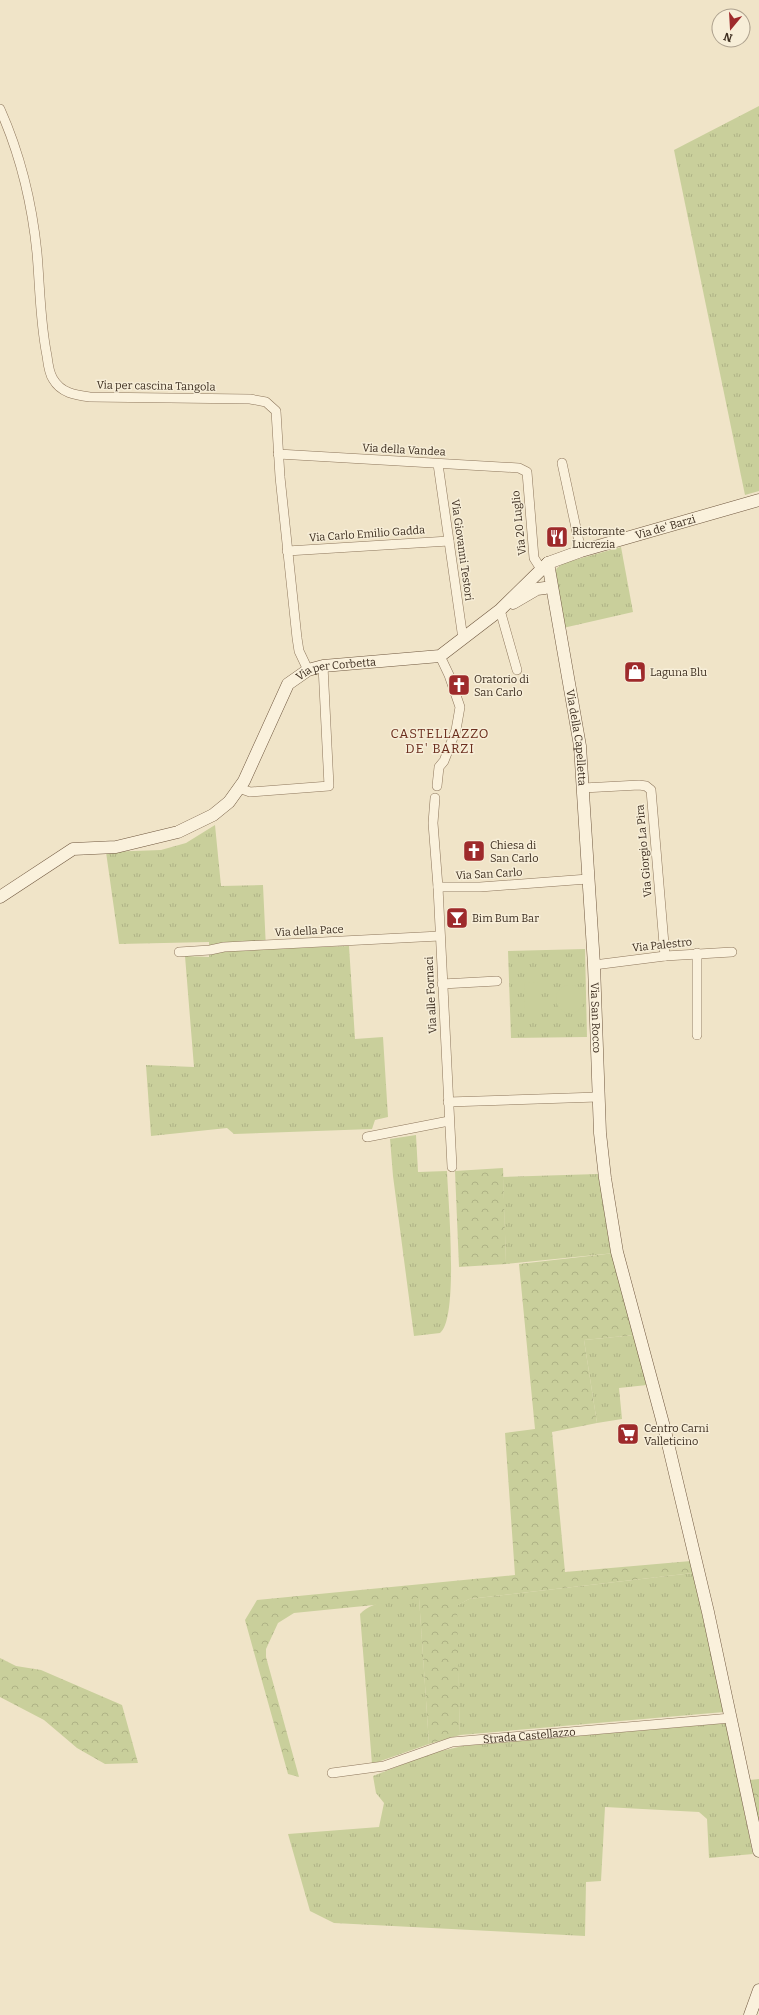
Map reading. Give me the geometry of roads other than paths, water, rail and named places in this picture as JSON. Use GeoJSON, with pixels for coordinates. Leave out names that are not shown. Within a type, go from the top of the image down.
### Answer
{"type":"FeatureCollection","features":[{"type":"Feature","properties":{"kind":"street","name":"Via per cascina Tangola"},"geometry":{"type":"LineString","coordinates":[[0,109],[18,153],[29,198],[37,254],[44,345],[52,378],[58,387],[76,395],[90,397],[250,399],[266,402],[276,411],[278,454],[287,551],[299,651],[308,670]]}},
{"type":"Feature","properties":{"kind":"street","name":"Via della Vandea"},"geometry":{"type":"LineString","coordinates":[[278,454],[519,468],[526,472]]}},
{"type":"Feature","properties":{"kind":"street"},"geometry":{"type":"LineString","coordinates":[[562,463],[581,551]]}},
{"type":"Feature","properties":{"kind":"street","name":"Via Giovanni Testori"},"geometry":{"type":"LineString","coordinates":[[438,464],[463,639]]}},
{"type":"Feature","properties":{"kind":"street","name":"Via 20 Luglio"},"geometry":{"type":"LineString","coordinates":[[526,472],[534,558],[545,566]]}},
{"type":"Feature","properties":{"kind":"street","name":"Via de' Barzi"},"geometry":{"type":"LineString","coordinates":[[500,610],[545,566],[581,551],[759,500]]}},
{"type":"Feature","properties":{"kind":"street","name":"Via Carlo Emilio Gadda"},"geometry":{"type":"LineString","coordinates":[[287,551],[448,541]]}},
{"type":"Feature","properties":{"kind":"street"},"geometry":{"type":"LineString","coordinates":[[545,566],[543,577],[545,588],[554,598]]}},
{"type":"Feature","properties":{"kind":"street","name":"Via della Capelletta"},"geometry":{"type":"LineString","coordinates":[[545,566],[554,598],[580,746],[588,879]]}},
{"type":"Feature","properties":{"kind":"street"},"geometry":{"type":"LineString","coordinates":[[437,786],[439,767],[444,761],[456,730],[460,707],[449,675],[440,656],[500,610],[537,589],[545,588]]}},
{"type":"Feature","properties":{"kind":"street"},"geometry":{"type":"LineString","coordinates":[[500,610],[517,670]]}},
{"type":"Feature","properties":{"kind":"street","name":"Via per Corbetta"},"geometry":{"type":"LineString","coordinates":[[0,897],[73,849],[116,847],[178,832],[212,815],[229,802],[239,788],[255,757],[288,684],[308,670],[323,666],[440,656]]}},
{"type":"Feature","properties":{"kind":"street"},"geometry":{"type":"LineString","coordinates":[[239,788],[250,792],[329,786],[323,666]]}},
{"type":"Feature","properties":{"kind":"street","name":"Via Giorgio La Pira"},"geometry":{"type":"LineString","coordinates":[[583,788],[639,784],[646,786],[651,790],[665,956]]}},
{"type":"Feature","properties":{"kind":"street","name":"Via alle Fornaci"},"geometry":{"type":"LineString","coordinates":[[435,798],[432,823],[438,887],[452,1167]]}},
{"type":"Feature","properties":{"kind":"street","name":"Via San Carlo"},"geometry":{"type":"LineString","coordinates":[[438,887],[480,888],[588,879]]}},
{"type":"Feature","properties":{"kind":"street","name":"Via San Rocco"},"geometry":{"type":"LineString","coordinates":[[588,879],[594,965],[598,1097],[602,1157],[617,1252],[664,1427],[708,1612],[731,1718]]}},
{"type":"Feature","properties":{"kind":"street","name":"Via della Pace"},"geometry":{"type":"LineString","coordinates":[[179,952],[210,950],[224,947],[440,936]]}},
{"type":"Feature","properties":{"kind":"street","name":"Via Palestro"},"geometry":{"type":"LineString","coordinates":[[594,965],[696,953],[732,952]]}},
{"type":"Feature","properties":{"kind":"street"},"geometry":{"type":"LineString","coordinates":[[696,953],[697,1035]]}},
{"type":"Feature","properties":{"kind":"street"},"geometry":{"type":"LineString","coordinates":[[442,984],[498,981]]}},
{"type":"Feature","properties":{"kind":"street"},"geometry":{"type":"LineString","coordinates":[[448,1102],[598,1097]]}},
{"type":"Feature","properties":{"kind":"street"},"geometry":{"type":"LineString","coordinates":[[367,1137],[449,1121]]}},
{"type":"Feature","properties":{"kind":"street"},"geometry":{"type":"LineString","coordinates":[[731,1718],[759,1851]]}},
{"type":"Feature","properties":{"kind":"street","name":"Strada Castellazzo"},"geometry":{"type":"LineString","coordinates":[[332,1773],[384,1766],[452,1742],[731,1718]]}},
{"type":"Feature","properties":{"kind":"street"},"geometry":{"type":"LineString","coordinates":[[750,2015],[759,1990]]}},
{"type":"Feature","properties":{"kind":"place","name":"Ristorante Lucrezia"},"geometry":{"type":"Point","coordinates":[557,537]}},
{"type":"Feature","properties":{"kind":"place","name":"Laguna Blu"},"geometry":{"type":"Point","coordinates":[635,672]}},
{"type":"Feature","properties":{"kind":"place","name":"Oratorio di San Carlo"},"geometry":{"type":"Point","coordinates":[459,685]}},
{"type":"Feature","properties":{"kind":"place","name":"Chiesa di San Carlo"},"geometry":{"type":"Point","coordinates":[474,851]}},
{"type":"Feature","properties":{"kind":"place","name":"Bim Bum Bar"},"geometry":{"type":"Point","coordinates":[457,918]}},
{"type":"Feature","properties":{"kind":"place","name":"Centro Carni Valleticino"},"geometry":{"type":"Point","coordinates":[628,1434]}},
{"type":"Feature","properties":{"kind":"district","name":"CASTELLAZZO DE' BARZI"},"geometry":{"type":"Point","coordinates":[440,740]}}]}
